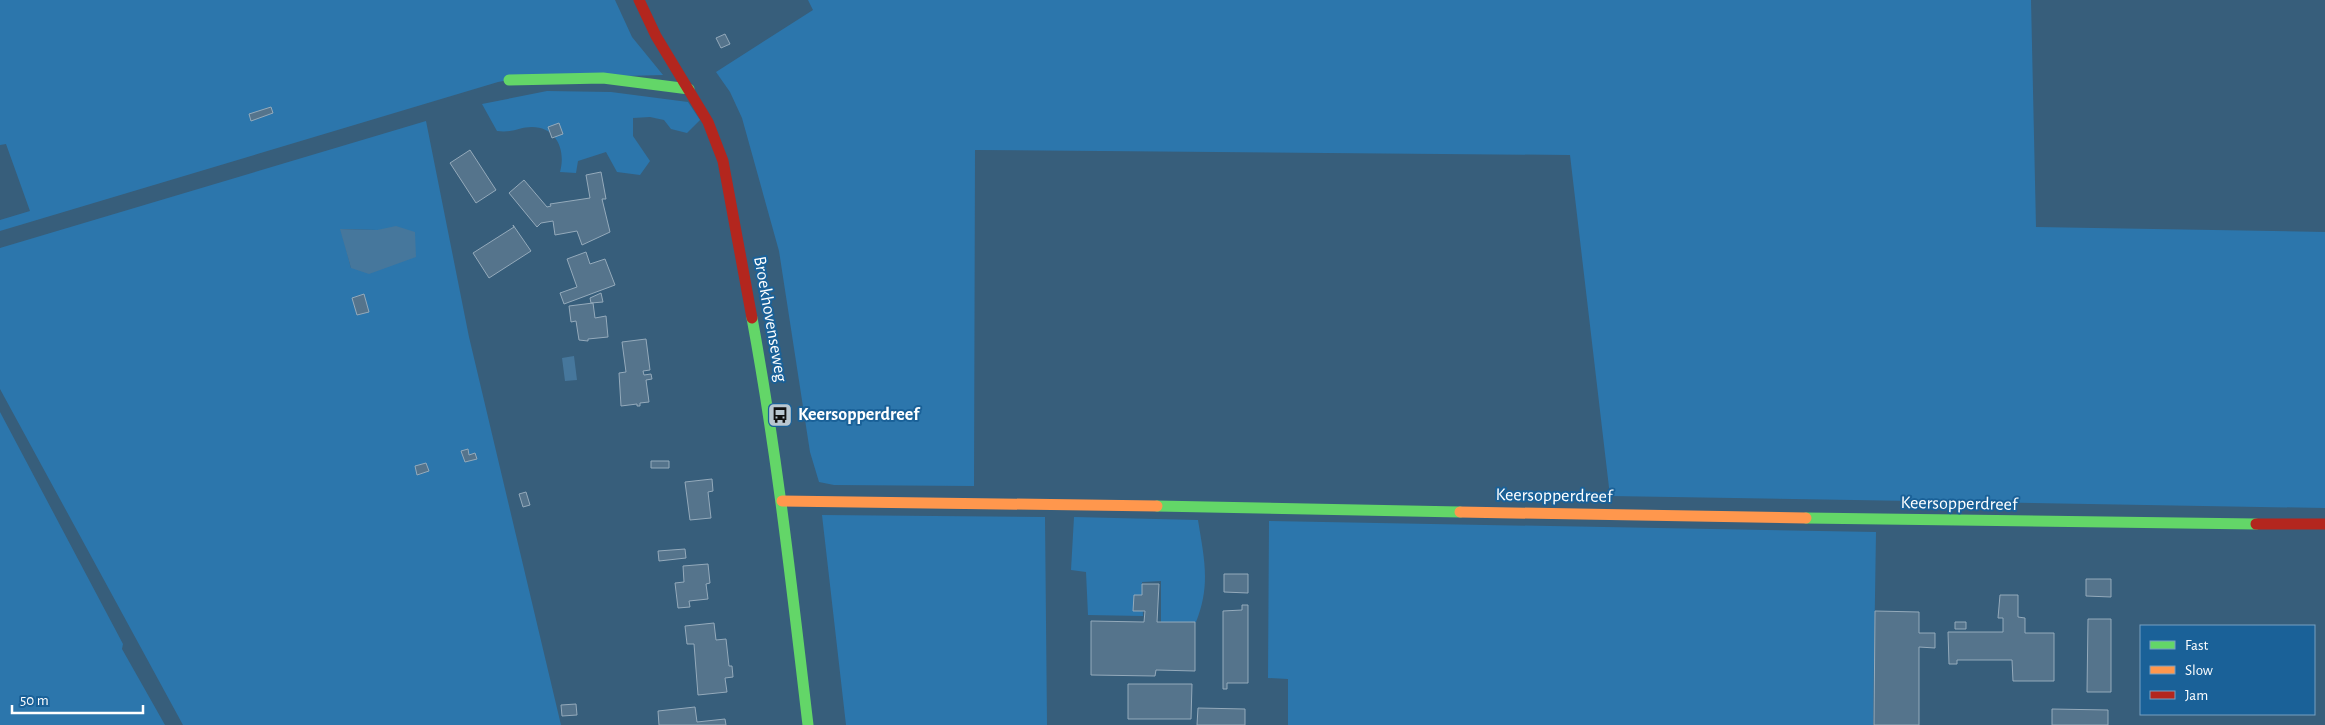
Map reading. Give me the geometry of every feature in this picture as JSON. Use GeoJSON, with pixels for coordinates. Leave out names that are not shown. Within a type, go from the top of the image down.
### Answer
{"type":"FeatureCollection","features":[{"type":"Feature","properties":{"kind":"street","name":"Broekhovenseweg"},"geometry":{"type":"LineString","coordinates":[[639,0],[656,36],[708,122],[723,161],[770,417],[782,501],[808,725]]}},
{"type":"Feature","properties":{"kind":"street"},"geometry":{"type":"LineString","coordinates":[[509,80],[603,78],[689,89]]}},
{"type":"Feature","properties":{"kind":"street","name":"Keersopperdreef"},"geometry":{"type":"LineString","coordinates":[[782,501],[820,500],[1976,522],[2325,524]]}},
{"type":"Feature","properties":{"kind":"shaded area"},"geometry":{"type":"Polygon","coordinates":[[[0,0],[615,0],[632,37],[663,75],[514,79],[498,82],[0,231],[0,220],[30,211],[6,144],[0,145],[0,0]]]}},
{"type":"Feature","properties":{"kind":"shaded area"},"geometry":{"type":"Polygon","coordinates":[[[808,0],[2031,0],[2036,227],[2325,232],[2325,508],[1610,496],[1570,155],[975,150],[974,486],[834,485],[819,482],[810,452],[779,251],[742,118],[730,92],[716,72],[813,10],[808,0]]]}},
{"type":"Feature","properties":{"kind":"shaded area"},"geometry":{"type":"Polygon","coordinates":[[[547,91],[611,92],[688,102],[700,120],[687,133],[671,129],[664,120],[650,117],[633,118],[633,136],[650,161],[640,175],[617,172],[606,152],[578,161],[576,173],[560,172],[562,156],[558,142],[548,131],[532,127],[497,131],[482,104],[547,91]]]}},
{"type":"Feature","properties":{"kind":"shaded area"},"geometry":{"type":"Polygon","coordinates":[[[426,121],[469,337],[561,725],[183,725],[0,389],[0,248],[426,121]],[[341,229],[351,268],[377,230],[341,229]]]}},
{"type":"Feature","properties":{"kind":"shaded area"},"geometry":{"type":"Polygon","coordinates":[[[396,226],[415,232],[416,257],[369,274],[351,268],[340,229],[377,230],[396,226]]]}},
{"type":"Feature","properties":{"kind":"shaded area"},"geometry":{"type":"Polygon","coordinates":[[[574,356],[577,380],[565,381],[562,358],[574,356]]]}},
{"type":"Feature","properties":{"kind":"shaded area"},"geometry":{"type":"Polygon","coordinates":[[[0,412],[123,644],[122,649],[165,725],[0,725],[0,412]]]}},
{"type":"Feature","properties":{"kind":"shaded area"},"geometry":{"type":"Polygon","coordinates":[[[822,515],[1045,517],[1047,725],[846,725],[822,515]]]}},
{"type":"Feature","properties":{"kind":"shaded area"},"geometry":{"type":"Polygon","coordinates":[[[1074,517],[1198,520],[1204,559],[1205,583],[1201,609],[1196,622],[1161,622],[1161,581],[1142,582],[1143,616],[1088,615],[1086,572],[1071,570],[1074,517]]]}},
{"type":"Feature","properties":{"kind":"shaded area"},"geometry":{"type":"Polygon","coordinates":[[[1269,521],[1876,532],[1873,725],[1288,725],[1288,679],[1268,678],[1269,521]]]}},
{"type":"Feature","properties":{"kind":"building"},"geometry":{"type":"Polygon","coordinates":[[[725,34],[730,44],[721,48],[716,38],[725,34]]]}},
{"type":"Feature","properties":{"kind":"building"},"geometry":{"type":"Polygon","coordinates":[[[271,107],[273,113],[251,121],[249,114],[271,107]]]}},
{"type":"Feature","properties":{"kind":"building"},"geometry":{"type":"Polygon","coordinates":[[[559,123],[563,134],[552,138],[548,127],[559,123]]]}},
{"type":"Feature","properties":{"kind":"building"},"geometry":{"type":"Polygon","coordinates":[[[470,150],[496,190],[476,203],[450,163],[470,150]]]}},
{"type":"Feature","properties":{"kind":"building"},"geometry":{"type":"Polygon","coordinates":[[[601,172],[606,199],[602,199],[610,232],[582,245],[577,231],[555,235],[553,221],[541,223],[537,227],[509,193],[524,180],[547,207],[551,206],[550,204],[590,198],[586,175],[601,172]]]}},
{"type":"Feature","properties":{"kind":"building"},"geometry":{"type":"Polygon","coordinates":[[[513,225],[531,251],[489,278],[473,253],[514,227],[513,225]]]}},
{"type":"Feature","properties":{"kind":"building"},"geometry":{"type":"Polygon","coordinates":[[[586,252],[590,264],[605,259],[615,285],[564,304],[560,293],[577,287],[567,259],[586,252]]]}},
{"type":"Feature","properties":{"kind":"building"},"geometry":{"type":"Polygon","coordinates":[[[601,293],[603,302],[591,303],[590,298],[601,293]]]}},
{"type":"Feature","properties":{"kind":"building"},"geometry":{"type":"Polygon","coordinates":[[[364,294],[369,312],[357,315],[352,298],[364,294]]]}},
{"type":"Feature","properties":{"kind":"building"},"geometry":{"type":"Polygon","coordinates":[[[593,303],[595,318],[606,316],[608,337],[588,339],[588,341],[579,340],[576,321],[571,322],[569,306],[593,303]]]}},
{"type":"Feature","properties":{"kind":"building"},"geometry":{"type":"Polygon","coordinates":[[[646,339],[650,370],[643,371],[644,375],[651,374],[652,379],[646,380],[649,402],[640,403],[640,406],[637,406],[637,404],[621,406],[619,373],[626,372],[622,342],[646,339]]]}},
{"type":"Feature","properties":{"kind":"building"},"geometry":{"type":"Polygon","coordinates":[[[468,449],[469,455],[475,453],[477,459],[465,462],[461,451],[468,449]]]}},
{"type":"Feature","properties":{"kind":"building"},"geometry":{"type":"Polygon","coordinates":[[[651,461],[669,461],[669,468],[651,468],[651,461]]]}},
{"type":"Feature","properties":{"kind":"building"},"geometry":{"type":"Polygon","coordinates":[[[426,463],[429,471],[417,475],[415,466],[426,463]]]}},
{"type":"Feature","properties":{"kind":"building"},"geometry":{"type":"Polygon","coordinates":[[[712,479],[713,491],[708,492],[711,518],[690,520],[685,482],[712,479]]]}},
{"type":"Feature","properties":{"kind":"building"},"geometry":{"type":"Polygon","coordinates":[[[526,492],[530,505],[523,507],[519,494],[526,492]]]}},
{"type":"Feature","properties":{"kind":"building"},"geometry":{"type":"Polygon","coordinates":[[[685,549],[686,558],[659,561],[658,551],[685,549]]]}},
{"type":"Feature","properties":{"kind":"building"},"geometry":{"type":"Polygon","coordinates":[[[708,564],[710,583],[706,584],[708,599],[689,601],[690,607],[678,608],[675,583],[684,582],[683,566],[708,564]]]}},
{"type":"Feature","properties":{"kind":"building"},"geometry":{"type":"Polygon","coordinates":[[[1224,574],[1248,574],[1248,593],[1224,592],[1224,574]]]}},
{"type":"Feature","properties":{"kind":"building"},"geometry":{"type":"Polygon","coordinates":[[[2086,579],[2111,579],[2111,597],[2086,596],[2086,579]]]}},
{"type":"Feature","properties":{"kind":"building"},"geometry":{"type":"Polygon","coordinates":[[[1142,584],[1159,584],[1157,622],[1195,622],[1195,671],[1156,670],[1155,676],[1091,675],[1091,621],[1144,622],[1145,611],[1133,611],[1134,595],[1142,595],[1142,584]]]}},
{"type":"Feature","properties":{"kind":"building"},"geometry":{"type":"Polygon","coordinates":[[[2000,595],[2018,595],[2018,617],[2025,618],[2025,633],[2054,633],[2054,681],[2013,681],[2012,660],[1957,660],[1957,664],[1949,664],[1948,632],[2003,632],[2003,618],[1998,618],[2000,595]]]}},
{"type":"Feature","properties":{"kind":"building"},"geometry":{"type":"Polygon","coordinates":[[[1242,605],[1248,605],[1248,683],[1227,683],[1227,689],[1223,689],[1223,611],[1242,610],[1242,605]]]}},
{"type":"Feature","properties":{"kind":"building"},"geometry":{"type":"Polygon","coordinates":[[[1875,611],[1919,612],[1919,633],[1935,633],[1935,648],[1919,647],[1919,725],[1874,725],[1875,611]]]}},
{"type":"Feature","properties":{"kind":"building"},"geometry":{"type":"Polygon","coordinates":[[[2088,619],[2111,619],[2111,692],[2087,692],[2088,619]]]}},
{"type":"Feature","properties":{"kind":"building"},"geometry":{"type":"Polygon","coordinates":[[[1955,622],[1966,622],[1966,629],[1955,629],[1955,622]]]}},
{"type":"Feature","properties":{"kind":"building"},"geometry":{"type":"Polygon","coordinates":[[[714,623],[716,640],[726,639],[729,666],[732,666],[733,677],[725,678],[727,692],[698,695],[694,644],[687,644],[685,626],[714,623]]]}},
{"type":"Feature","properties":{"kind":"building"},"geometry":{"type":"Polygon","coordinates":[[[1128,684],[1192,684],[1191,719],[1128,719],[1128,684]]]}},
{"type":"Feature","properties":{"kind":"building"},"geometry":{"type":"Polygon","coordinates":[[[576,704],[577,715],[562,716],[561,705],[576,704]]]}},
{"type":"Feature","properties":{"kind":"building"},"geometry":{"type":"Polygon","coordinates":[[[695,707],[697,722],[725,719],[726,725],[659,725],[658,711],[695,707]]]}},
{"type":"Feature","properties":{"kind":"building"},"geometry":{"type":"Polygon","coordinates":[[[1198,708],[1245,709],[1245,725],[1197,725],[1198,708]]]}},
{"type":"Feature","properties":{"kind":"building"},"geometry":{"type":"Polygon","coordinates":[[[2052,709],[2108,710],[2108,725],[2052,725],[2052,709]]]}},
{"type":"Feature","properties":{"kind":"traffic: fast"},"geometry":{"type":"LineString","coordinates":[[509,80],[603,78],[689,89]]}},
{"type":"Feature","properties":{"kind":"traffic: fast"},"geometry":{"type":"LineString","coordinates":[[752,318],[776,470],[808,725]]}},
{"type":"Feature","properties":{"kind":"traffic: fast"},"geometry":{"type":"LineString","coordinates":[[1157,506],[1460,512]]}},
{"type":"Feature","properties":{"kind":"traffic: fast"},"geometry":{"type":"LineString","coordinates":[[1806,518],[2256,524]]}},
{"type":"Feature","properties":{"kind":"traffic: slow"},"geometry":{"type":"LineString","coordinates":[[782,501],[1157,506]]}},
{"type":"Feature","properties":{"kind":"traffic: slow"},"geometry":{"type":"LineString","coordinates":[[1460,512],[1806,518]]}},
{"type":"Feature","properties":{"kind":"traffic: jam"},"geometry":{"type":"LineString","coordinates":[[639,0],[656,36],[708,122],[723,161],[752,318]]}},
{"type":"Feature","properties":{"kind":"traffic: jam"},"geometry":{"type":"LineString","coordinates":[[2256,524],[2325,524]]}},
{"type":"Feature","properties":{"kind":"place","name":"Keersopperdreef"},"geometry":{"type":"Point","coordinates":[780,415]}}]}
